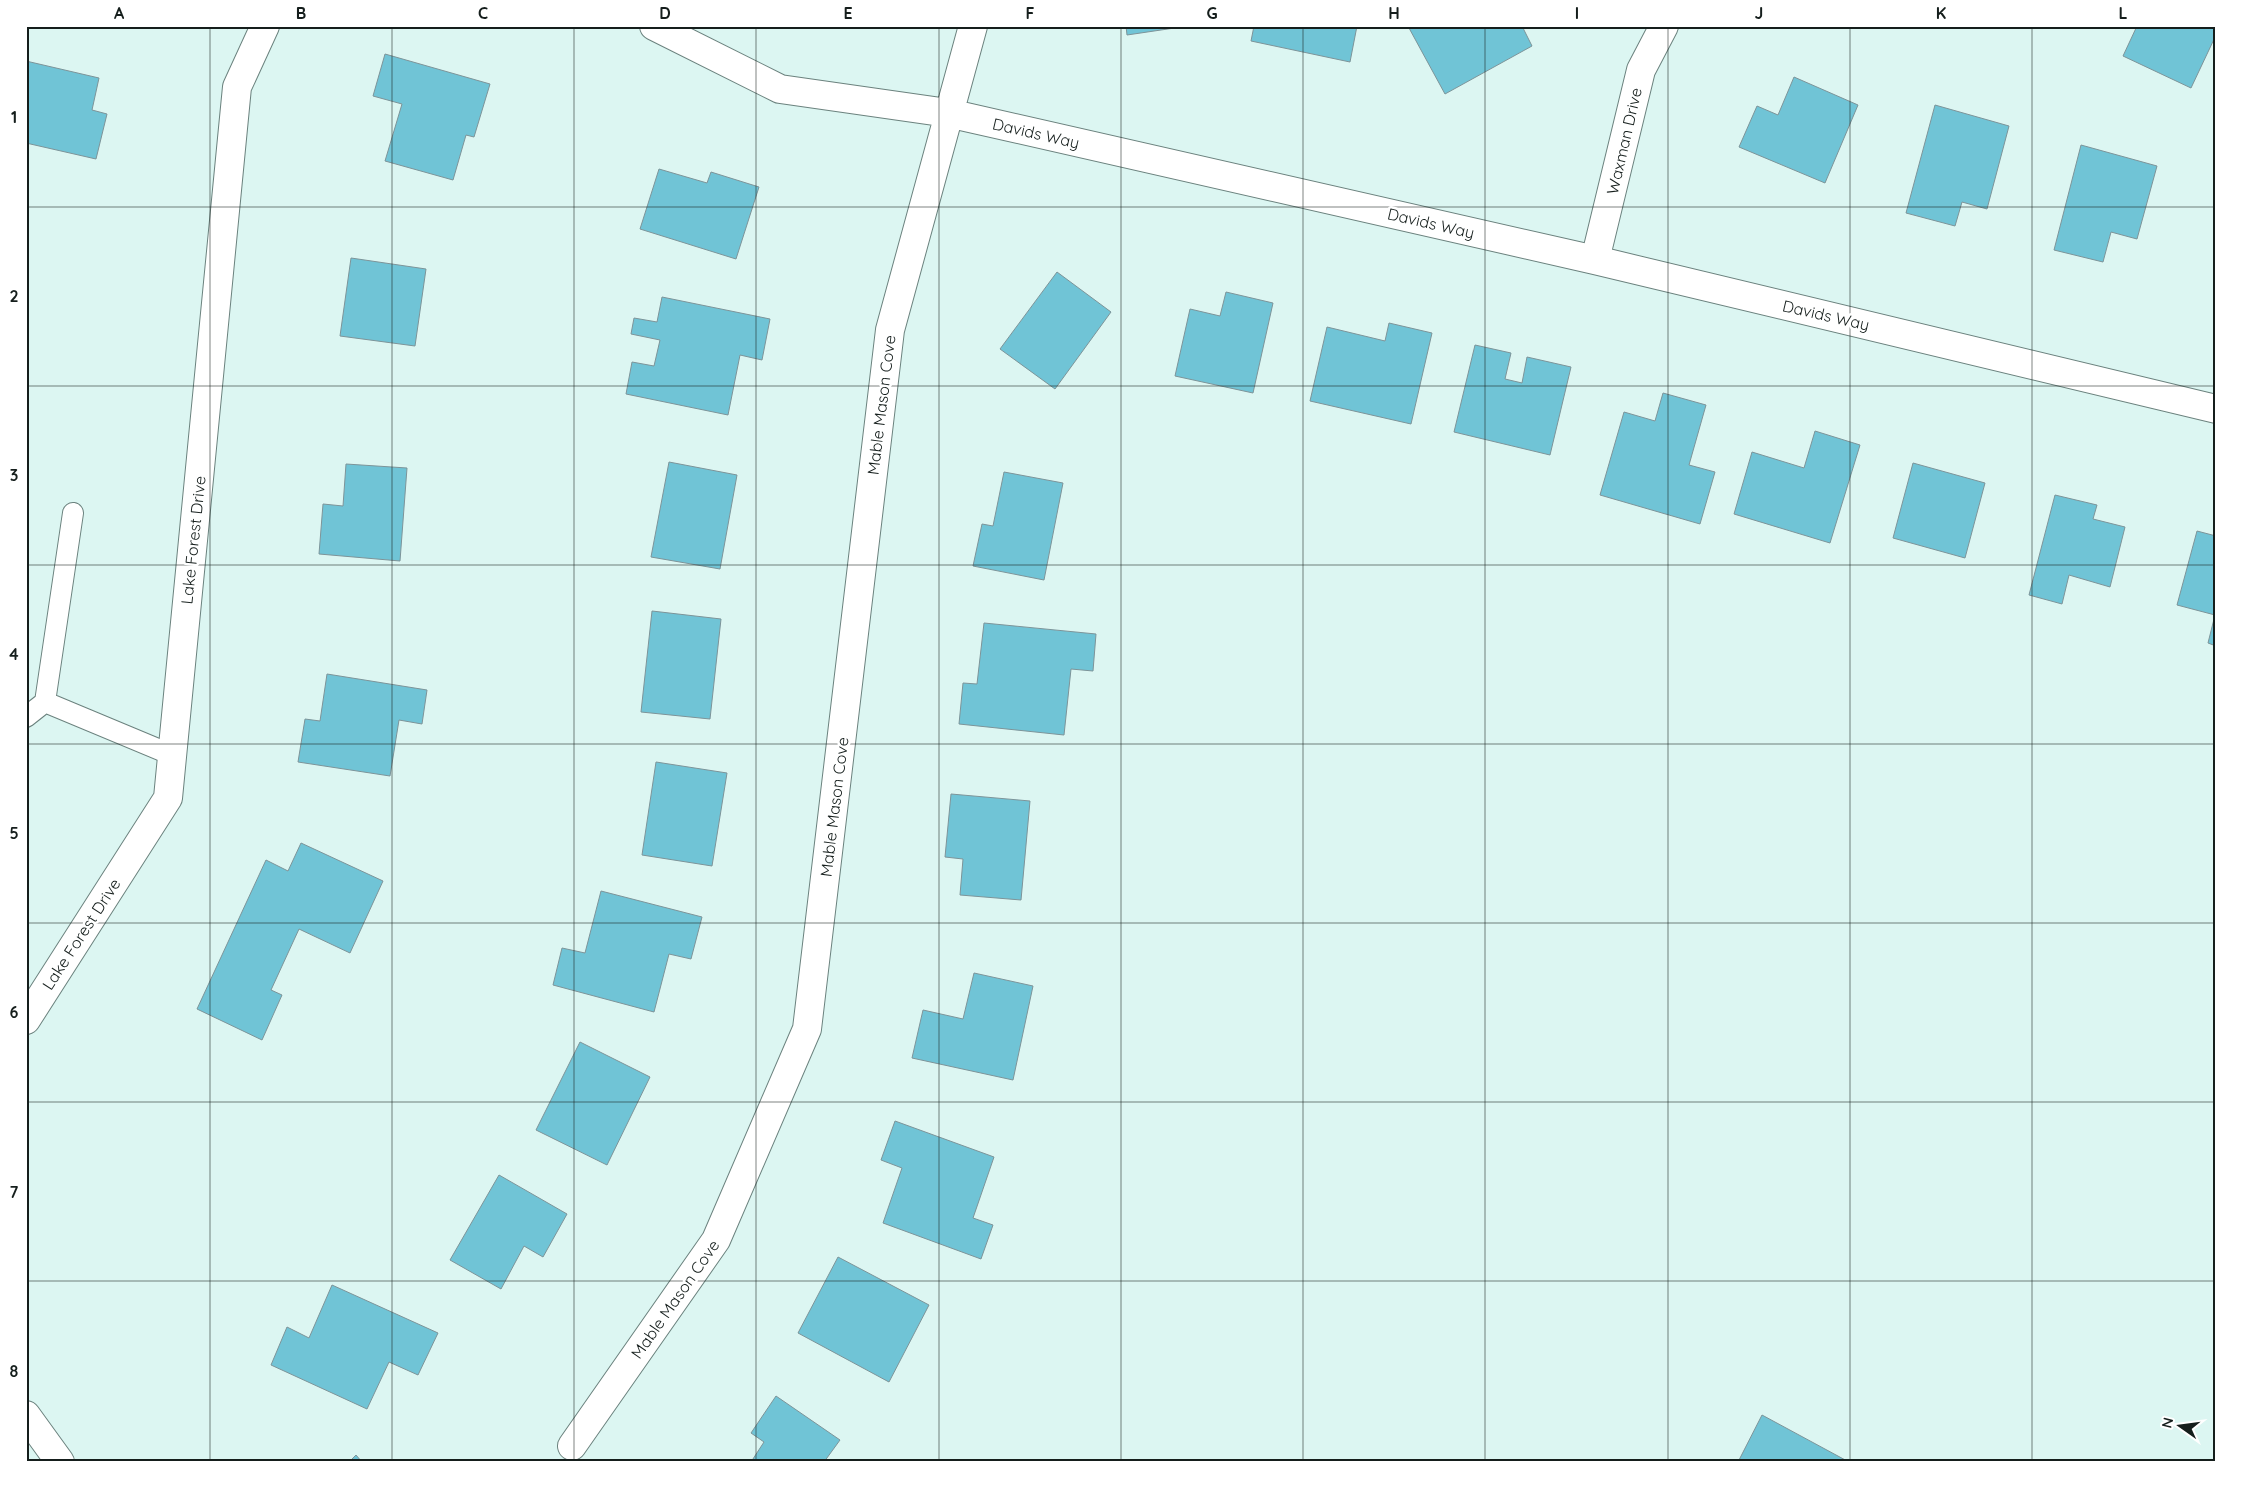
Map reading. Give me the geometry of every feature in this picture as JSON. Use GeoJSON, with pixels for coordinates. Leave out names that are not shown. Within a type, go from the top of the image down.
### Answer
{"type":"FeatureCollection","features":[{"type":"Feature","properties":{"kind":"street","name":"Lake Forest Drive"},"geometry":{"type":"LineString","coordinates":[[26,1020],[168,798],[237,87],[265,26]]}},
{"type":"Feature","properties":{"kind":"street","name":"Davids Way"},"geometry":{"type":"LineString","coordinates":[[654,26],[780,89],[948,113],[1595,260],[2216,409]]}},
{"type":"Feature","properties":{"kind":"street","name":"Mable Mason Cove"},"geometry":{"type":"LineString","coordinates":[[572,1446],[716,1240],[807,1029],[890,330],[973,26]]}},
{"type":"Feature","properties":{"kind":"street","name":"Waxman Drive"},"geometry":{"type":"LineString","coordinates":[[1595,260],[1641,70],[1664,26]]}},
{"type":"Feature","properties":{"kind":"street"},"geometry":{"type":"LineString","coordinates":[[26,1415],[60,1462]]}},
{"type":"Feature","properties":{"kind":"lane"},"geometry":{"type":"LineString","coordinates":[[26,717],[45,702],[73,514]]}},
{"type":"Feature","properties":{"kind":"lane"},"geometry":{"type":"LineString","coordinates":[[45,702],[172,755]]}},
{"type":"Feature","properties":{"kind":"building"},"geometry":{"type":"Polygon","coordinates":[[[1126,26],[1188,26],[1127,35],[1126,26]]]}},
{"type":"Feature","properties":{"kind":"building"},"geometry":{"type":"Polygon","coordinates":[[[1254,26],[1357,26],[1350,62],[1251,41],[1254,26]]]}},
{"type":"Feature","properties":{"kind":"building"},"geometry":{"type":"Polygon","coordinates":[[[1411,26],[1522,26],[1532,46],[1445,94],[1409,28],[1411,26]]]}},
{"type":"Feature","properties":{"kind":"building"},"geometry":{"type":"Polygon","coordinates":[[[2137,26],[2216,26],[2216,35],[2191,88],[2123,56],[2137,26]]]}},
{"type":"Feature","properties":{"kind":"building"},"geometry":{"type":"Polygon","coordinates":[[[385,54],[490,84],[474,137],[466,135],[453,180],[385,161],[402,104],[373,96],[385,54]]]}},
{"type":"Feature","properties":{"kind":"building"},"geometry":{"type":"Polygon","coordinates":[[[26,61],[99,78],[92,110],[107,114],[96,159],[26,143],[26,61]]]}},
{"type":"Feature","properties":{"kind":"building"},"geometry":{"type":"Polygon","coordinates":[[[1794,77],[1858,105],[1825,183],[1739,147],[1757,106],[1778,115],[1794,77]]]}},
{"type":"Feature","properties":{"kind":"building"},"geometry":{"type":"Polygon","coordinates":[[[1935,105],[2009,126],[1987,209],[1962,202],[1955,226],[1906,213],[1935,105]]]}},
{"type":"Feature","properties":{"kind":"building"},"geometry":{"type":"Polygon","coordinates":[[[2081,145],[2157,166],[2137,239],[2111,232],[2103,262],[2054,250],[2081,145]]]}},
{"type":"Feature","properties":{"kind":"building"},"geometry":{"type":"Polygon","coordinates":[[[659,169],[707,183],[711,172],[759,187],[736,259],[640,229],[659,169]]]}},
{"type":"Feature","properties":{"kind":"building"},"geometry":{"type":"Polygon","coordinates":[[[351,258],[426,269],[415,346],[340,336],[351,258]]]}},
{"type":"Feature","properties":{"kind":"building"},"geometry":{"type":"Polygon","coordinates":[[[1057,272],[1111,312],[1055,389],[1000,349],[1057,272]]]}},
{"type":"Feature","properties":{"kind":"building"},"geometry":{"type":"Polygon","coordinates":[[[1226,292],[1273,303],[1253,393],[1175,376],[1190,309],[1220,316],[1226,292]]]}},
{"type":"Feature","properties":{"kind":"building"},"geometry":{"type":"Polygon","coordinates":[[[662,297],[770,319],[762,360],[740,355],[728,415],[626,394],[632,362],[654,366],[660,340],[631,334],[634,318],[657,322],[662,297]]]}},
{"type":"Feature","properties":{"kind":"building"},"geometry":{"type":"Polygon","coordinates":[[[1389,323],[1432,333],[1411,424],[1310,401],[1327,327],[1385,341],[1389,323]]]}},
{"type":"Feature","properties":{"kind":"building"},"geometry":{"type":"Polygon","coordinates":[[[1475,345],[1511,353],[1505,379],[1522,383],[1527,357],[1571,367],[1550,455],[1454,432],[1475,345]]]}},
{"type":"Feature","properties":{"kind":"building"},"geometry":{"type":"Polygon","coordinates":[[[1663,393],[1706,405],[1689,465],[1715,472],[1700,524],[1600,495],[1624,412],[1655,421],[1663,393]]]}},
{"type":"Feature","properties":{"kind":"building"},"geometry":{"type":"Polygon","coordinates":[[[1815,431],[1860,445],[1830,543],[1734,514],[1752,452],[1804,468],[1815,431]]]}},
{"type":"Feature","properties":{"kind":"building"},"geometry":{"type":"Polygon","coordinates":[[[669,462],[737,475],[720,569],[651,557],[669,462]]]}},
{"type":"Feature","properties":{"kind":"building"},"geometry":{"type":"Polygon","coordinates":[[[1913,463],[1985,483],[1965,558],[1893,538],[1913,463]]]}},
{"type":"Feature","properties":{"kind":"building"},"geometry":{"type":"Polygon","coordinates":[[[346,464],[407,468],[400,561],[319,554],[323,504],[343,506],[346,464]]]}},
{"type":"Feature","properties":{"kind":"building"},"geometry":{"type":"Polygon","coordinates":[[[1004,472],[1063,483],[1044,580],[973,566],[982,524],[993,526],[1004,472]]]}},
{"type":"Feature","properties":{"kind":"building"},"geometry":{"type":"Polygon","coordinates":[[[2055,495],[2097,505],[2093,519],[2125,527],[2110,587],[2069,575],[2062,604],[2029,595],[2055,495]]]}},
{"type":"Feature","properties":{"kind":"building"},"geometry":{"type":"Polygon","coordinates":[[[2197,531],[2216,536],[2216,646],[2208,643],[2215,615],[2177,605],[2197,531]]]}},
{"type":"Feature","properties":{"kind":"building"},"geometry":{"type":"Polygon","coordinates":[[[652,611],[721,619],[710,719],[641,712],[652,611]]]}},
{"type":"Feature","properties":{"kind":"building"},"geometry":{"type":"Polygon","coordinates":[[[984,623],[1096,634],[1093,671],[1071,669],[1064,735],[959,724],[963,683],[977,684],[984,623]]]}},
{"type":"Feature","properties":{"kind":"building"},"geometry":{"type":"Polygon","coordinates":[[[327,674],[427,690],[422,724],[399,720],[390,776],[298,762],[305,719],[320,721],[327,674]]]}},
{"type":"Feature","properties":{"kind":"building"},"geometry":{"type":"Polygon","coordinates":[[[656,762],[727,773],[712,866],[642,855],[656,762]]]}},
{"type":"Feature","properties":{"kind":"building"},"geometry":{"type":"Polygon","coordinates":[[[951,794],[1030,801],[1021,900],[960,895],[963,859],[945,857],[951,794]]]}},
{"type":"Feature","properties":{"kind":"building"},"geometry":{"type":"Polygon","coordinates":[[[301,843],[383,881],[350,953],[299,929],[271,990],[282,995],[262,1040],[197,1009],[266,860],[288,871],[301,843]]]}},
{"type":"Feature","properties":{"kind":"building"},"geometry":{"type":"Polygon","coordinates":[[[601,891],[702,917],[691,959],[669,954],[654,1012],[553,985],[562,948],[585,953],[601,891]]]}},
{"type":"Feature","properties":{"kind":"building"},"geometry":{"type":"Polygon","coordinates":[[[974,973],[1033,986],[1013,1080],[912,1058],[923,1010],[963,1019],[974,973]]]}},
{"type":"Feature","properties":{"kind":"building"},"geometry":{"type":"Polygon","coordinates":[[[580,1042],[650,1077],[607,1165],[536,1130],[580,1042]]]}},
{"type":"Feature","properties":{"kind":"building"},"geometry":{"type":"Polygon","coordinates":[[[895,1121],[994,1157],[973,1218],[993,1225],[981,1259],[883,1223],[902,1168],[881,1160],[895,1121]]]}},
{"type":"Feature","properties":{"kind":"building"},"geometry":{"type":"Polygon","coordinates":[[[499,1175],[567,1214],[543,1257],[524,1246],[501,1289],[450,1260],[499,1175]]]}},
{"type":"Feature","properties":{"kind":"building"},"geometry":{"type":"Polygon","coordinates":[[[838,1257],[929,1305],[889,1382],[798,1333],[838,1257]]]}},
{"type":"Feature","properties":{"kind":"building"},"geometry":{"type":"Polygon","coordinates":[[[332,1285],[438,1333],[418,1375],[389,1362],[367,1409],[271,1365],[287,1327],[309,1338],[332,1285]]]}},
{"type":"Feature","properties":{"kind":"building"},"geometry":{"type":"Polygon","coordinates":[[[776,1396],[840,1440],[824,1462],[751,1462],[764,1442],[751,1433],[776,1396]]]}},
{"type":"Feature","properties":{"kind":"building"},"geometry":{"type":"Polygon","coordinates":[[[1762,1415],[1849,1462],[1738,1462],[1762,1415]]]}},
{"type":"Feature","properties":{"kind":"building"},"geometry":{"type":"Polygon","coordinates":[[[356,1455],[362,1462],[349,1462],[356,1455]]]}}]}
